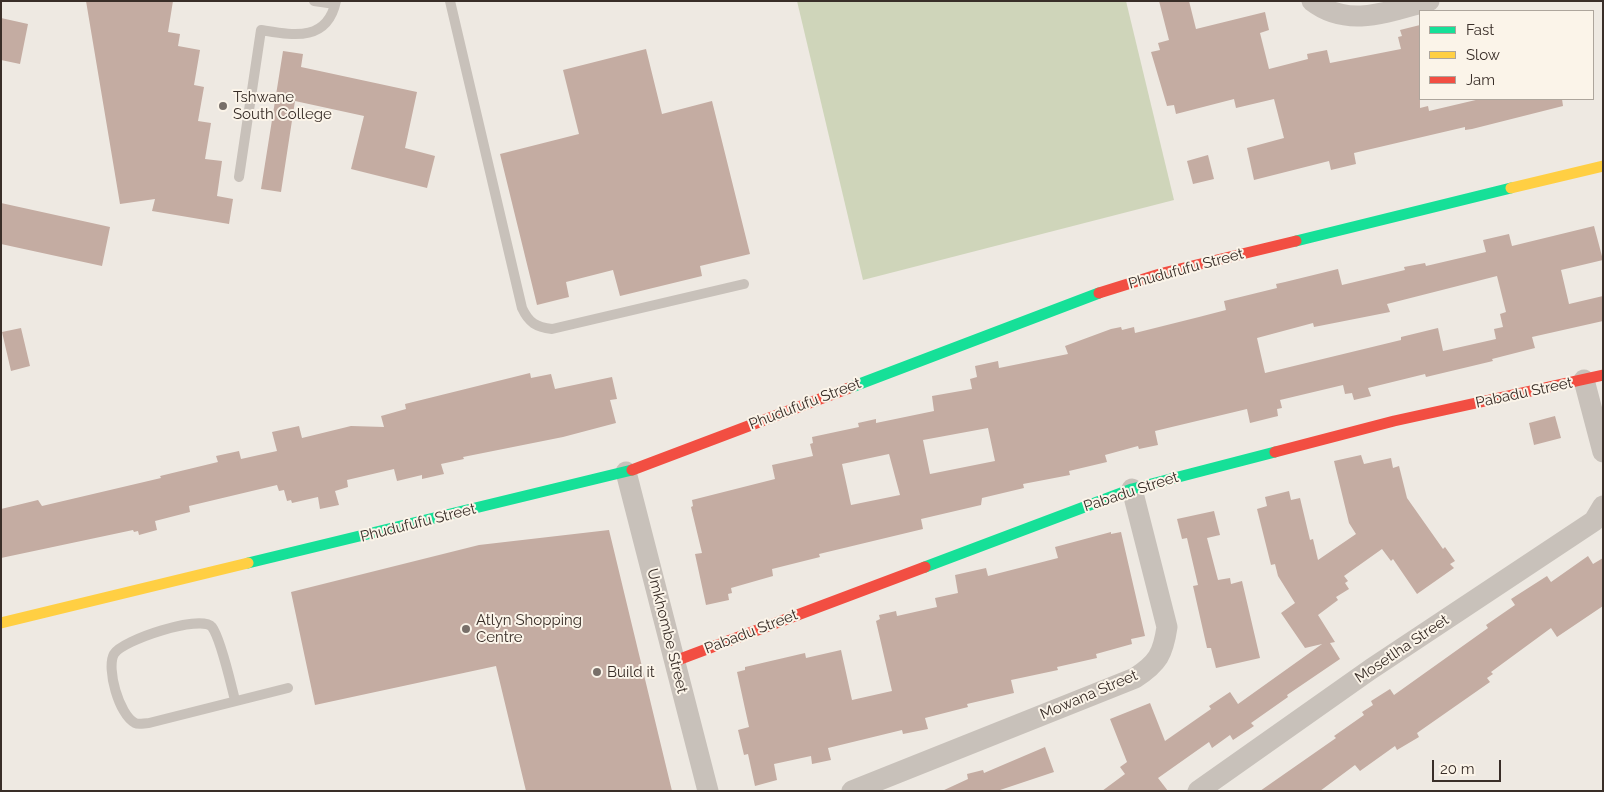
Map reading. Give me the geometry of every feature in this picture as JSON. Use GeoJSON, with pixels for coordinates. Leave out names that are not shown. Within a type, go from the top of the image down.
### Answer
{"type":"FeatureCollection","features":[{"type":"Feature","properties":{"kind":"street"},"geometry":{"type":"LineString","coordinates":[[1318,6],[1338,15],[1367,16],[1429,1]]}},
{"type":"Feature","properties":{"kind":"street","name":"Phudufufu Street"},"geometry":{"type":"LineString","coordinates":[[1,623],[626,472],[1110,289],[1163,273],[1603,166]]}},
{"type":"Feature","properties":{"kind":"street"},"geometry":{"type":"LineString","coordinates":[[1594,377],[1603,452]]}},
{"type":"Feature","properties":{"kind":"street","name":"Pabadu Street"},"geometry":{"type":"LineString","coordinates":[[675,661],[1132,489],[1394,421],[1594,377]]}},
{"type":"Feature","properties":{"kind":"street","name":"Umkhombe Street"},"geometry":{"type":"LineString","coordinates":[[626,472],[708,791]]}},
{"type":"Feature","properties":{"kind":"street","name":"Mowana Street"},"geometry":{"type":"LineString","coordinates":[[852,791],[1135,678],[1152,666],[1164,648],[1167,627],[1132,489]]}},
{"type":"Feature","properties":{"kind":"street","name":"Mosetlha Street"},"geometry":{"type":"LineString","coordinates":[[1198,791],[1371,670],[1594,521],[1603,506]]}},
{"type":"Feature","properties":{"kind":"lane"},"geometry":{"type":"LineString","coordinates":[[238,177],[261,30],[298,36],[315,31],[328,19],[335,3],[314,1]]}},
{"type":"Feature","properties":{"kind":"lane"},"geometry":{"type":"LineString","coordinates":[[450,1],[522,308],[528,320],[540,328],[552,329],[744,284]]}},
{"type":"Feature","properties":{"kind":"lane"},"geometry":{"type":"LineString","coordinates":[[235,700],[217,638],[212,628],[205,622],[194,622],[139,638],[122,645],[113,655],[112,675],[119,702],[129,719],[137,724],[149,723],[288,688]]}},
{"type":"Feature","properties":{"kind":"green space"},"geometry":{"type":"Polygon","coordinates":[[[797,1],[1126,1],[1174,200],[863,280],[797,1]]]}},
{"type":"Feature","properties":{"kind":"building"},"geometry":{"type":"Polygon","coordinates":[[[86,1],[173,1],[168,32],[180,34],[178,46],[200,50],[194,85],[204,87],[198,121],[211,123],[205,159],[222,161],[217,196],[233,199],[229,224],[152,211],[155,199],[120,204],[86,1]]]}},
{"type":"Feature","properties":{"kind":"building"},"geometry":{"type":"Polygon","coordinates":[[[1159,1],[1189,1],[1196,29],[1265,12],[1269,30],[1260,33],[1269,69],[1308,59],[1307,54],[1327,50],[1330,63],[1401,49],[1398,37],[1402,36],[1400,30],[1419,25],[1420,108],[1428,106],[1429,111],[1476,100],[1562,100],[1563,106],[1472,129],[1465,130],[1465,127],[1354,153],[1356,164],[1331,170],[1329,161],[1254,180],[1247,148],[1284,138],[1274,99],[1236,108],[1234,99],[1176,114],[1174,105],[1167,106],[1151,52],[1160,50],[1158,43],[1169,40],[1159,1]]]}},
{"type":"Feature","properties":{"kind":"building"},"geometry":{"type":"Polygon","coordinates":[[[1,18],[28,24],[20,64],[1,60],[1,18]]]}},
{"type":"Feature","properties":{"kind":"building"},"geometry":{"type":"Polygon","coordinates":[[[646,49],[662,114],[712,101],[750,254],[700,266],[702,276],[620,296],[613,270],[566,282],[569,297],[537,305],[500,154],[579,134],[563,70],[646,49]]]}},
{"type":"Feature","properties":{"kind":"building"},"geometry":{"type":"Polygon","coordinates":[[[283,51],[303,54],[301,67],[417,92],[405,148],[435,156],[427,188],[351,169],[364,116],[295,101],[281,192],[261,189],[283,51]]]}},
{"type":"Feature","properties":{"kind":"building"},"geometry":{"type":"Polygon","coordinates":[[[1208,155],[1214,179],[1193,184],[1187,161],[1208,155]]]}},
{"type":"Feature","properties":{"kind":"building"},"geometry":{"type":"Polygon","coordinates":[[[1,203],[110,227],[102,266],[1,244],[1,203]]]}},
{"type":"Feature","properties":{"kind":"building"},"geometry":{"type":"Polygon","coordinates":[[[1594,226],[1603,260],[1561,270],[1569,304],[1603,296],[1603,321],[1532,337],[1535,348],[1492,359],[1493,361],[1426,377],[1425,374],[1368,388],[1371,396],[1354,400],[1352,393],[1345,394],[1343,385],[1280,400],[1282,408],[1277,409],[1278,416],[1250,423],[1247,409],[1155,431],[1158,445],[1139,449],[1138,446],[1105,455],[1107,462],[1069,471],[1070,475],[1023,484],[1024,488],[982,498],[981,505],[921,519],[923,529],[819,554],[820,557],[772,569],[773,576],[731,588],[732,593],[728,594],[729,600],[706,605],[695,554],[702,553],[691,507],[693,506],[692,500],[775,479],[772,465],[813,456],[810,444],[813,443],[812,437],[859,427],[858,423],[876,419],[876,423],[934,411],[932,396],[972,389],[970,379],[977,377],[975,366],[998,361],[999,368],[1068,354],[1065,346],[1111,329],[1121,327],[1122,330],[1134,327],[1135,333],[1226,310],[1224,301],[1277,288],[1276,284],[1338,269],[1342,285],[1405,270],[1404,267],[1425,263],[1426,266],[1486,252],[1483,240],[1509,234],[1512,246],[1594,226]],[[1497,276],[1387,304],[1390,312],[1314,327],[1313,323],[1257,338],[1265,373],[1401,340],[1401,337],[1438,328],[1443,351],[1496,339],[1494,329],[1503,327],[1500,314],[1506,312],[1497,276]],[[988,428],[923,440],[930,474],[995,461],[988,428]],[[889,454],[842,464],[851,505],[900,495],[889,454]]]}},
{"type":"Feature","properties":{"kind":"building"},"geometry":{"type":"Polygon","coordinates":[[[21,328],[30,366],[11,371],[2,332],[21,328]]]}},
{"type":"Feature","properties":{"kind":"building"},"geometry":{"type":"Polygon","coordinates":[[[530,373],[531,378],[551,374],[555,389],[612,377],[617,399],[610,400],[616,423],[563,437],[463,457],[464,459],[441,464],[444,474],[422,479],[422,475],[397,481],[394,469],[347,480],[348,487],[335,491],[339,505],[320,509],[318,497],[292,503],[291,500],[287,501],[284,490],[279,491],[277,485],[189,506],[190,512],[155,521],[157,530],[139,535],[138,531],[134,532],[133,530],[1,558],[1,509],[38,500],[42,506],[161,478],[160,476],[218,462],[216,456],[239,451],[241,459],[277,451],[272,432],[299,426],[302,438],[351,426],[384,427],[381,416],[406,409],[405,404],[530,373]]]}},
{"type":"Feature","properties":{"kind":"building"},"geometry":{"type":"Polygon","coordinates":[[[1555,416],[1561,438],[1534,445],[1529,423],[1555,416]]]}},
{"type":"Feature","properties":{"kind":"building"},"geometry":{"type":"Polygon","coordinates":[[[1361,455],[1364,464],[1391,458],[1393,468],[1399,466],[1407,498],[1443,549],[1445,547],[1455,561],[1450,564],[1454,568],[1417,594],[1393,559],[1391,561],[1382,549],[1344,576],[1348,581],[1345,583],[1349,589],[1336,597],[1338,600],[1318,615],[1335,642],[1330,643],[1340,659],[1287,695],[1288,697],[1251,723],[1254,726],[1233,740],[1230,735],[1212,748],[1209,742],[1158,778],[1168,791],[1102,791],[1125,774],[1120,767],[1127,762],[1110,719],[1150,703],[1165,741],[1211,709],[1209,706],[1230,692],[1238,704],[1322,644],[1305,648],[1281,613],[1295,603],[1278,576],[1275,564],[1271,565],[1257,509],[1267,506],[1265,497],[1289,491],[1291,500],[1300,498],[1310,540],[1313,539],[1318,560],[1356,534],[1349,523],[1334,461],[1361,455]]]}},
{"type":"Feature","properties":{"kind":"building"},"geometry":{"type":"Polygon","coordinates":[[[1214,511],[1220,535],[1207,538],[1218,580],[1230,578],[1231,584],[1242,581],[1260,658],[1216,668],[1211,648],[1207,648],[1193,586],[1198,585],[1187,538],[1182,539],[1177,519],[1214,511]]]}},
{"type":"Feature","properties":{"kind":"building","name":"Atlyn Shopping Centre"},"geometry":{"type":"Polygon","coordinates":[[[609,530],[672,791],[526,791],[496,666],[315,705],[291,592],[479,545],[609,530]]]}},
{"type":"Feature","properties":{"kind":"building"},"geometry":{"type":"Polygon","coordinates":[[[1111,532],[1111,534],[1121,532],[1145,636],[1131,639],[1132,644],[1096,654],[1097,658],[1057,667],[1058,670],[1011,680],[1014,693],[967,704],[968,707],[925,718],[928,729],[903,734],[902,730],[828,748],[831,760],[812,764],[811,756],[774,764],[777,780],[755,786],[748,754],[744,755],[738,730],[749,727],[737,672],[745,670],[745,667],[805,653],[806,658],[841,650],[852,700],[892,691],[876,621],[880,619],[879,615],[896,611],[897,616],[937,607],[935,598],[958,593],[955,575],[986,568],[988,576],[1058,558],[1055,547],[1111,532]]]}},
{"type":"Feature","properties":{"kind":"building"},"geometry":{"type":"Polygon","coordinates":[[[1588,556],[1593,564],[1603,558],[1603,606],[1557,637],[1551,628],[1491,672],[1493,674],[1487,678],[1490,682],[1417,733],[1419,737],[1397,750],[1395,746],[1360,771],[1355,765],[1320,791],[1260,791],[1336,738],[1334,736],[1364,715],[1362,712],[1373,705],[1371,701],[1390,689],[1394,695],[1488,628],[1486,625],[1515,605],[1511,599],[1547,576],[1551,582],[1588,556]]]}},
{"type":"Feature","properties":{"kind":"building"},"geometry":{"type":"Polygon","coordinates":[[[1045,747],[1054,772],[997,791],[942,791],[968,779],[967,774],[983,770],[984,773],[1045,747]]]}},
{"type":"Feature","properties":{"kind":"traffic: fast"},"geometry":{"type":"LineString","coordinates":[[1296,241],[1511,188]]}},
{"type":"Feature","properties":{"kind":"traffic: fast"},"geometry":{"type":"LineString","coordinates":[[849,388],[1099,293]]}},
{"type":"Feature","properties":{"kind":"traffic: fast"},"geometry":{"type":"LineString","coordinates":[[925,567],[1132,489],[1275,452]]}},
{"type":"Feature","properties":{"kind":"traffic: fast"},"geometry":{"type":"LineString","coordinates":[[248,563],[632,470]]}},
{"type":"Feature","properties":{"kind":"traffic: slow"},"geometry":{"type":"LineString","coordinates":[[1511,188],[1603,166]]}},
{"type":"Feature","properties":{"kind":"traffic: slow"},"geometry":{"type":"LineString","coordinates":[[1,623],[248,563]]}},
{"type":"Feature","properties":{"kind":"traffic: jam"},"geometry":{"type":"LineString","coordinates":[[1099,293],[1163,273],[1296,241]]}},
{"type":"Feature","properties":{"kind":"traffic: jam"},"geometry":{"type":"LineString","coordinates":[[1275,452],[1394,421],[1603,375]]}},
{"type":"Feature","properties":{"kind":"traffic: jam"},"geometry":{"type":"LineString","coordinates":[[632,470],[849,388]]}},
{"type":"Feature","properties":{"kind":"traffic: jam"},"geometry":{"type":"LineString","coordinates":[[675,661],[925,567]]}},
{"type":"Feature","properties":{"kind":"place","name":"Tshwane South College"},"geometry":{"type":"Point","coordinates":[223,106]}},
{"type":"Feature","properties":{"kind":"place","name":"Atlyn Shopping Centre"},"geometry":{"type":"Point","coordinates":[466,629]}},
{"type":"Feature","properties":{"kind":"place","name":"Build it"},"geometry":{"type":"Point","coordinates":[597,672]}}]}
